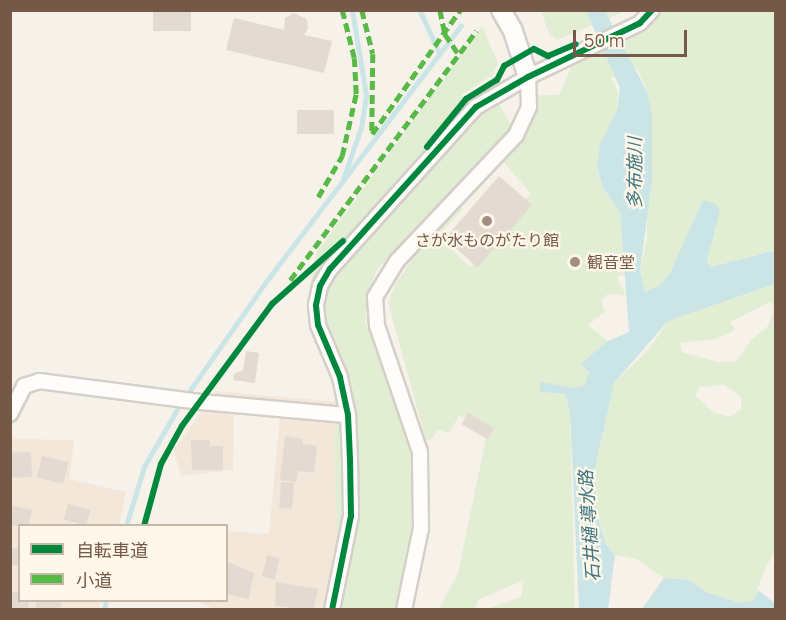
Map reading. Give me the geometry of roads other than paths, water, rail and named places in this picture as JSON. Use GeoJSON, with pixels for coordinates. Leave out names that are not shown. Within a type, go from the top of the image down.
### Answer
{"type":"FeatureCollection","features":[{"type":"Feature","properties":{"kind":"street"},"geometry":{"type":"LineString","coordinates":[[404,609],[421,528],[420,452],[377,326],[375,297],[397,261],[516,135],[529,107],[528,77],[513,31],[501,10]]}},
{"type":"Feature","properties":{"kind":"street"},"geometry":{"type":"LineString","coordinates":[[332,609],[351,516],[348,415],[340,378],[318,325],[316,305],[320,286],[330,269],[476,108],[528,77],[640,23],[652,10]]}},
{"type":"Feature","properties":{"kind":"street"},"geometry":{"type":"LineString","coordinates":[[10,414],[24,386],[39,381],[201,402],[348,415]]}},
{"type":"Feature","properties":{"kind":"water"},"geometry":{"type":"Polygon","coordinates":[[[586,11],[605,11],[647,92],[652,115],[652,181],[640,271],[645,292],[660,285],[670,273],[703,200],[715,203],[720,211],[707,261],[710,267],[776,250],[775,284],[668,321],[614,383],[595,468],[596,509],[605,543],[615,555],[608,609],[579,609],[570,412],[565,394],[540,392],[540,382],[575,388],[585,385],[589,372],[581,363],[608,341],[629,332],[620,212],[602,187],[597,163],[600,144],[617,110],[620,88],[586,11]]]}},
{"type":"Feature","properties":{"kind":"water"},"geometry":{"type":"Polygon","coordinates":[[[664,578],[689,580],[706,592],[741,603],[753,601],[758,590],[775,603],[775,609],[642,609],[664,578]]]}},
{"type":"Feature","properties":{"kind":"waterway"},"geometry":{"type":"LineString","coordinates":[[343,179],[361,128],[366,95],[352,10]]}},
{"type":"Feature","properties":{"kind":"waterway"},"geometry":{"type":"LineString","coordinates":[[420,10],[440,54]]}},
{"type":"Feature","properties":{"kind":"waterway"},"geometry":{"type":"LineString","coordinates":[[186,396],[268,279],[461,26]]}},
{"type":"Feature","properties":{"kind":"waterway"},"geometry":{"type":"LineString","coordinates":[[127,524],[144,467],[181,403]]}},
{"type":"Feature","properties":{"kind":"waterway"},"geometry":{"type":"LineString","coordinates":[[104,610],[106,602]]}},
{"type":"Feature","properties":{"kind":"place","name":"さが水ものがたり館"},"geometry":{"type":"Point","coordinates":[487,221]}},
{"type":"Feature","properties":{"kind":"place","name":"観音堂"},"geometry":{"type":"Point","coordinates":[575,262]}},
{"type":"Feature","properties":{"kind":"water label","name":"多布施川"},"geometry":{"type":"Point","coordinates":[634,173]}},
{"type":"Feature","properties":{"kind":"water label","name":"石井樋 導水路"},"geometry":{"type":"Point","coordinates":[589,526]}}]}
